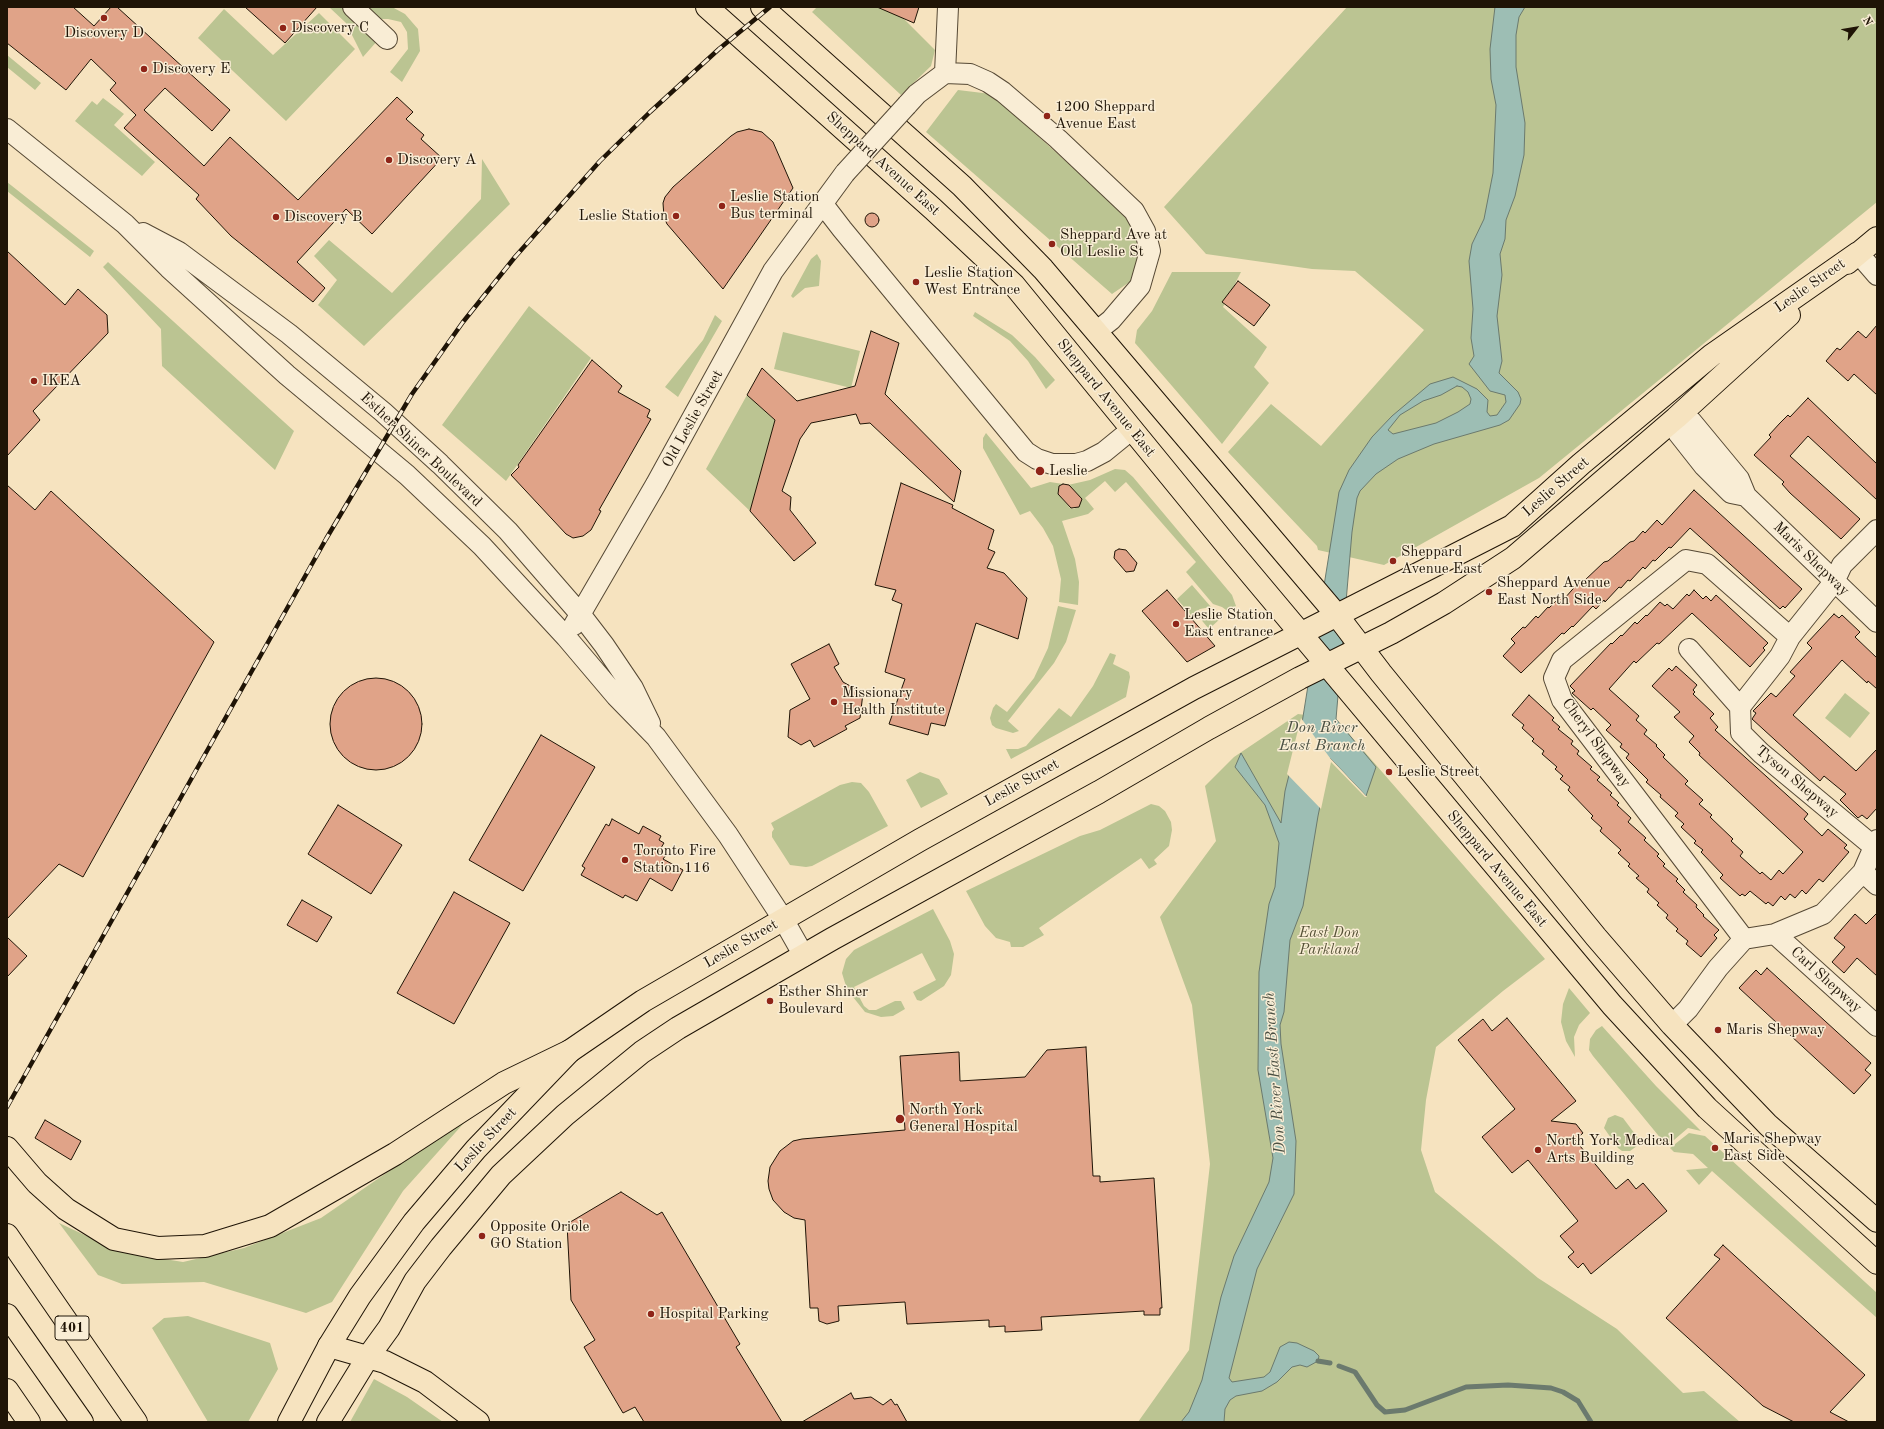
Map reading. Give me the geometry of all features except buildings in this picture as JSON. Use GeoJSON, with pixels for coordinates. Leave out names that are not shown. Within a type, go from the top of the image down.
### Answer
{"type":"FeatureCollection","features":[{"type":"Feature","properties":{"kind":"main road","name":"Sheppard Avenue East"},"geometry":{"type":"LineString","coordinates":[[707,7],[933,209],[1014,285],[1326,665],[1607,999],[1707,1108],[1877,1262]]}},
{"type":"Feature","properties":{"kind":"main road"},"geometry":{"type":"LineString","coordinates":[[762,7],[962,186],[1043,269],[1336,614],[1596,937],[1672,1025],[1768,1125],[1877,1221]]}},
{"type":"Feature","properties":{"kind":"main road","name":"Leslie Street"},"geometry":{"type":"LineString","coordinates":[[289,1422],[329,1346],[360,1296],[414,1222],[476,1149],[570,1051],[643,1001],[920,840],[1194,688],[1336,614],[1512,526],[1581,464],[1661,400],[1712,355],[1858,253],[1877,238]]}},
{"type":"Feature","properties":{"kind":"main road","name":"Leslie Street"},"geometry":{"type":"LineString","coordinates":[[328,1422],[368,1357],[389,1328],[415,1281],[441,1247],[501,1175],[565,1115],[642,1052],[678,1028],[804,956],[1099,792],[1209,728],[1326,665],[1362,648],[1444,603],[1513,558],[1676,418],[1858,253]]}},
{"type":"Feature","properties":{"kind":"main road"},"geometry":{"type":"LineString","coordinates":[[7,1148],[38,1183],[66,1209],[100,1232],[114,1239],[158,1248],[205,1246],[270,1226],[395,1154],[504,1083],[570,1051]]}},
{"type":"Feature","properties":{"kind":"main road","name":"401"},"geometry":{"type":"LineString","coordinates":[[7,1235],[136,1422]]}},
{"type":"Feature","properties":{"kind":"main road"},"geometry":{"type":"LineString","coordinates":[[7,1314],[82,1422]]}},
{"type":"Feature","properties":{"kind":"main road"},"geometry":{"type":"LineString","coordinates":[[329,1346],[385,1362],[425,1382],[478,1422]]}},
{"type":"Feature","properties":{"kind":"main road"},"geometry":{"type":"LineString","coordinates":[[7,1390],[29,1422]]}},
{"type":"Feature","properties":{"kind":"street"},"geometry":{"type":"LineString","coordinates":[[353,7],[387,39]]}},
{"type":"Feature","properties":{"kind":"street"},"geometry":{"type":"LineString","coordinates":[[948,7],[945,73],[970,74],[1003,92],[1058,139],[1134,211],[1145,231],[1150,251],[1140,286],[1111,320],[1097,331]]}},
{"type":"Feature","properties":{"kind":"street","name":"Old Leslie Street"},"geometry":{"type":"LineString","coordinates":[[566,637],[581,615],[668,464],[773,271],[845,173],[917,94],[945,73]]}},
{"type":"Feature","properties":{"kind":"street","name":"Esther Shiner Boulevard"},"geometry":{"type":"LineString","coordinates":[[7,129],[125,224],[169,268],[288,375],[407,475],[482,546],[566,637],[616,696],[656,737],[728,835],[783,919],[804,956]]}},
{"type":"Feature","properties":{"kind":"street"},"geometry":{"type":"LineString","coordinates":[[822,203],[1026,452],[1037,459],[1052,464],[1076,464],[1087,461],[1104,452],[1132,430]]}},
{"type":"Feature","properties":{"kind":"street","name":"Esther Shiner Boulevard"},"geometry":{"type":"LineString","coordinates":[[125,224],[179,252],[289,334],[383,412],[508,531],[581,615],[604,645],[633,688],[656,737]]}},
{"type":"Feature","properties":{"kind":"street"},"geometry":{"type":"LineString","coordinates":[[1858,253],[1877,276]]}},
{"type":"Feature","properties":{"kind":"street","name":"Maris Shepway"},"geometry":{"type":"LineString","coordinates":[[1661,400],[1676,418],[1691,422],[1739,479],[1746,496],[1877,622]]}},
{"type":"Feature","properties":{"kind":"street"},"geometry":{"type":"LineString","coordinates":[[1689,649],[1740,707],[1780,656],[1790,637],[1834,582],[1842,565],[1877,530]]}},
{"type":"Feature","properties":{"kind":"street","name":"Cheryl Shepway"},"geometry":{"type":"LineString","coordinates":[[1744,939],[1562,700],[1554,678],[1562,660],[1686,560],[1707,564],[1790,637]]}},
{"type":"Feature","properties":{"kind":"street","name":"Tyson Shepway"},"geometry":{"type":"LineString","coordinates":[[1740,707],[1741,733],[1761,753],[1875,843]]}},
{"type":"Feature","properties":{"kind":"street"},"geometry":{"type":"LineString","coordinates":[[1672,1025],[1688,1009],[1718,968],[1744,939],[1775,934],[1823,914],[1870,878],[1875,843]]}},
{"type":"Feature","properties":{"kind":"street","name":"Carl Shepway"},"geometry":{"type":"LineString","coordinates":[[1775,934],[1877,1026]]}},
{"type":"Feature","properties":{"kind":"green space"},"geometry":{"type":"Polygon","coordinates":[[[329,7],[343,7],[378,40],[363,57],[346,23],[329,7]]]}},
{"type":"Feature","properties":{"kind":"green space"},"geometry":{"type":"Polygon","coordinates":[[[361,7],[392,7],[405,14],[418,29],[420,51],[402,82],[390,72],[408,49],[407,32],[401,22],[388,19],[374,19],[361,7]]]}},
{"type":"Feature","properties":{"kind":"green space"},"geometry":{"type":"Polygon","coordinates":[[[817,7],[892,7],[935,50],[931,66],[901,95],[812,12],[817,7]]]}},
{"type":"Feature","properties":{"kind":"green space"},"geometry":{"type":"Polygon","coordinates":[[[1347,7],[1877,7],[1877,202],[1539,478],[1384,565],[1318,550],[1317,546],[1228,452],[1271,404],[1321,446],[1424,330],[1355,271],[1312,269],[1206,254],[1164,207],[1347,7]]]}},
{"type":"Feature","properties":{"kind":"green space"},"geometry":{"type":"Polygon","coordinates":[[[224,9],[273,55],[319,13],[355,49],[286,121],[198,38],[224,9]]]}},
{"type":"Feature","properties":{"kind":"green space"},"geometry":{"type":"Polygon","coordinates":[[[7,55],[41,83],[35,90],[7,67],[7,55]]]}},
{"type":"Feature","properties":{"kind":"green space"},"geometry":{"type":"Polygon","coordinates":[[[958,90],[991,94],[1128,217],[1141,245],[1134,279],[1112,294],[926,132],[958,90]]]}},
{"type":"Feature","properties":{"kind":"green space"},"geometry":{"type":"Polygon","coordinates":[[[103,98],[124,114],[114,125],[155,162],[142,176],[75,121],[92,101],[97,105],[103,98]]]}},
{"type":"Feature","properties":{"kind":"green space"},"geometry":{"type":"Polygon","coordinates":[[[482,159],[510,204],[364,346],[318,305],[337,280],[314,256],[329,240],[392,293],[481,199],[482,159]]]}},
{"type":"Feature","properties":{"kind":"green space"},"geometry":{"type":"Polygon","coordinates":[[[7,182],[94,251],[90,257],[7,191],[7,182]]]}},
{"type":"Feature","properties":{"kind":"green space"},"geometry":{"type":"Polygon","coordinates":[[[817,254],[821,261],[819,286],[805,288],[793,298],[791,296],[811,259],[817,254]]]}},
{"type":"Feature","properties":{"kind":"green space"},"geometry":{"type":"Polygon","coordinates":[[[108,262],[294,431],[275,470],[162,366],[161,329],[103,267],[108,262]]]}},
{"type":"Feature","properties":{"kind":"green space"},"geometry":{"type":"Polygon","coordinates":[[[1172,272],[1241,272],[1223,307],[1267,347],[1254,367],[1269,383],[1222,444],[1135,343],[1137,330],[1152,311],[1172,272]]]}},
{"type":"Feature","properties":{"kind":"green space"},"geometry":{"type":"Polygon","coordinates":[[[529,306],[591,358],[506,481],[442,425],[529,306]]]}},
{"type":"Feature","properties":{"kind":"green space"},"geometry":{"type":"Polygon","coordinates":[[[975,312],[1012,335],[1035,357],[1055,380],[1046,389],[1028,361],[1010,341],[973,316],[975,312]]]}},
{"type":"Feature","properties":{"kind":"green space"},"geometry":{"type":"Polygon","coordinates":[[[715,315],[722,321],[678,397],[665,387],[703,340],[715,315]]]}},
{"type":"Feature","properties":{"kind":"green space"},"geometry":{"type":"Polygon","coordinates":[[[783,332],[860,351],[851,388],[774,369],[783,332]]]}},
{"type":"Feature","properties":{"kind":"green space"},"geometry":{"type":"Polygon","coordinates":[[[747,395],[775,420],[750,511],[706,469],[747,395]]]}},
{"type":"Feature","properties":{"kind":"green space"},"geometry":{"type":"Polygon","coordinates":[[[986,433],[1031,488],[1050,482],[1063,484],[1059,488],[1058,493],[1070,508],[1074,509],[1079,506],[1081,500],[1068,485],[1090,480],[1115,469],[1125,470],[1133,477],[1232,595],[1236,606],[1229,612],[1222,607],[1213,604],[1186,572],[1196,562],[1126,482],[1115,492],[1105,481],[1085,498],[1094,509],[1088,514],[1062,521],[1075,559],[1079,582],[1078,605],[1059,602],[1061,579],[1053,546],[1043,528],[1030,511],[1020,515],[983,448],[983,438],[986,433]]]}},
{"type":"Feature","properties":{"kind":"green space"},"geometry":{"type":"Polygon","coordinates":[[[1192,585],[1211,607],[1200,609],[1191,615],[1177,599],[1192,585]]]}},
{"type":"Feature","properties":{"kind":"green space"},"geometry":{"type":"Polygon","coordinates":[[[1058,606],[1076,610],[1066,642],[1054,663],[1008,721],[1019,731],[1013,733],[996,728],[992,725],[990,718],[993,708],[996,704],[1007,712],[1034,678],[1048,648],[1058,606]]]}},
{"type":"Feature","properties":{"kind":"green space"},"geometry":{"type":"Polygon","coordinates":[[[1209,612],[1221,618],[1209,629],[1198,616],[1209,612]]]}},
{"type":"Feature","properties":{"kind":"green space"},"geometry":{"type":"Polygon","coordinates":[[[1110,653],[1116,655],[1113,664],[1129,672],[1130,677],[1126,697],[1011,759],[1006,749],[1018,749],[1026,746],[1059,708],[1071,717],[1093,686],[1110,653]]]}},
{"type":"Feature","properties":{"kind":"green space"},"geometry":{"type":"Polygon","coordinates":[[[1845,693],[1870,713],[1850,738],[1825,718],[1845,693]]]}},
{"type":"Feature","properties":{"kind":"green space","name":"East Don Parkland"},"geometry":{"type":"Polygon","coordinates":[[[1298,714],[1336,719],[1545,959],[1503,991],[1436,1047],[1426,1100],[1421,1150],[1435,1192],[1538,1278],[1617,1329],[1683,1393],[1704,1391],[1740,1422],[1138,1422],[1189,1350],[1210,1164],[1192,1005],[1160,917],[1216,841],[1205,786],[1234,757],[1298,714]]]}},
{"type":"Feature","properties":{"kind":"green space"},"geometry":{"type":"Polygon","coordinates":[[[920,772],[939,779],[948,794],[921,808],[906,780],[920,772]]]}},
{"type":"Feature","properties":{"kind":"green space"},"geometry":{"type":"Polygon","coordinates":[[[852,782],[861,783],[869,792],[888,826],[812,866],[806,867],[790,865],[772,837],[772,832],[774,829],[771,823],[840,785],[852,782]]]}},
{"type":"Feature","properties":{"kind":"green space"},"geometry":{"type":"Polygon","coordinates":[[[1151,804],[1159,806],[1165,811],[1171,822],[1172,830],[1169,846],[1154,860],[1157,864],[1149,869],[1141,858],[1039,928],[1044,935],[1023,947],[1011,947],[1010,942],[996,938],[985,926],[966,891],[1080,836],[1100,830],[1151,804]]]}},
{"type":"Feature","properties":{"kind":"green space"},"geometry":{"type":"Polygon","coordinates":[[[933,909],[950,941],[954,954],[951,975],[944,986],[921,1001],[917,1000],[913,992],[936,980],[922,953],[854,987],[864,1006],[869,1010],[876,1010],[895,1001],[901,1001],[905,1009],[893,1016],[881,1017],[865,1012],[849,992],[845,983],[842,973],[846,959],[854,950],[933,909]]]}},
{"type":"Feature","properties":{"kind":"green space"},"geometry":{"type":"Polygon","coordinates":[[[1569,988],[1590,1013],[1579,1025],[1574,1037],[1575,1057],[1566,1041],[1561,1022],[1563,1004],[1569,988]]]}},
{"type":"Feature","properties":{"kind":"green space"},"geometry":{"type":"Polygon","coordinates":[[[1602,1026],[1656,1086],[1701,1131],[1688,1128],[1667,1146],[1589,1050],[1590,1039],[1596,1030],[1602,1026]]]}},
{"type":"Feature","properties":{"kind":"green space"},"geometry":{"type":"Polygon","coordinates":[[[472,1114],[403,1191],[332,1302],[306,1313],[204,1282],[122,1284],[98,1275],[59,1223],[121,1252],[183,1262],[244,1248],[321,1218],[472,1114]]]}},
{"type":"Feature","properties":{"kind":"green space"},"geometry":{"type":"Polygon","coordinates":[[[1615,1115],[1623,1118],[1638,1138],[1637,1146],[1630,1151],[1622,1151],[1618,1148],[1604,1128],[1608,1118],[1615,1115]]]}},
{"type":"Feature","properties":{"kind":"green space"},"geometry":{"type":"Polygon","coordinates":[[[1689,1133],[1705,1136],[1877,1293],[1877,1318],[1712,1171],[1699,1185],[1686,1170],[1708,1168],[1693,1154],[1674,1152],[1670,1148],[1689,1133]]]}},
{"type":"Feature","properties":{"kind":"green space"},"geometry":{"type":"Polygon","coordinates":[[[188,1316],[270,1343],[278,1369],[248,1422],[208,1422],[152,1328],[164,1318],[188,1316]]]}},
{"type":"Feature","properties":{"kind":"green space"},"geometry":{"type":"Polygon","coordinates":[[[374,1379],[407,1397],[443,1422],[350,1422],[374,1379]]]}},
{"type":"Feature","properties":{"kind":"water","name":"Don River East Branch"},"geometry":{"type":"Polygon","coordinates":[[[1495,7],[1525,7],[1519,17],[1516,35],[1516,67],[1525,123],[1524,155],[1515,196],[1506,220],[1505,239],[1500,254],[1502,275],[1497,316],[1502,361],[1499,373],[1518,392],[1521,399],[1520,404],[1509,420],[1500,425],[1434,444],[1398,459],[1376,474],[1360,491],[1357,498],[1352,532],[1336,719],[1376,767],[1366,796],[1330,758],[1318,816],[1303,906],[1290,940],[1284,1012],[1280,1025],[1281,1044],[1296,1141],[1294,1194],[1257,1269],[1229,1378],[1232,1382],[1264,1377],[1270,1372],[1280,1347],[1289,1342],[1297,1343],[1314,1351],[1319,1356],[1318,1361],[1307,1367],[1300,1365],[1292,1367],[1277,1382],[1262,1391],[1236,1396],[1230,1400],[1225,1409],[1224,1422],[1181,1422],[1189,1412],[1202,1380],[1221,1297],[1234,1256],[1269,1182],[1273,1158],[1258,1070],[1259,972],[1269,904],[1275,887],[1279,843],[1265,805],[1235,767],[1241,753],[1281,823],[1285,791],[1302,723],[1339,492],[1349,470],[1372,437],[1392,416],[1430,384],[1453,377],[1477,389],[1488,400],[1487,412],[1490,416],[1497,415],[1506,402],[1505,395],[1490,391],[1469,364],[1474,356],[1471,338],[1473,309],[1469,261],[1472,244],[1484,219],[1493,173],[1496,105],[1491,79],[1490,49],[1495,7]],[[1457,386],[1441,395],[1423,401],[1400,415],[1388,430],[1393,434],[1436,423],[1458,412],[1470,404],[1471,399],[1468,392],[1462,387],[1457,386]]]}},
{"type":"Feature","properties":{"kind":"pier"},"geometry":{"type":"Polygon","coordinates":[[[1301,718],[1330,758],[1367,797],[1365,797],[1331,762],[1321,809],[1287,774],[1301,718]]]}},
{"type":"Feature","properties":{"kind":"waterway"},"geometry":{"type":"LineString","coordinates":[[1318,1361],[1330,1363]]}},
{"type":"Feature","properties":{"kind":"waterway"},"geometry":{"type":"LineString","coordinates":[[1339,1366],[1355,1372],[1377,1405],[1385,1412],[1405,1410],[1466,1387],[1508,1385],[1551,1388],[1563,1392],[1578,1401],[1591,1422]]}},
{"type":"Feature","properties":{"kind":"railway"},"geometry":{"type":"LineString","coordinates":[[7,1107],[326,539],[412,394],[463,322],[515,257],[600,161],[650,112],[719,49],[770,7]]}},
{"type":"Feature","properties":{"kind":"place","name":"Discovery D"},"geometry":{"type":"Point","coordinates":[104,18]}},
{"type":"Feature","properties":{"kind":"place","name":"Discovery C"},"geometry":{"type":"Point","coordinates":[283,28]}},
{"type":"Feature","properties":{"kind":"place","name":"Discovery E"},"geometry":{"type":"Point","coordinates":[144,69]}},
{"type":"Feature","properties":{"kind":"place","name":"1200 Sheppard Avenue East"},"geometry":{"type":"Point","coordinates":[1047,116]}},
{"type":"Feature","properties":{"kind":"place","name":"Discovery A"},"geometry":{"type":"Point","coordinates":[389,160]}},
{"type":"Feature","properties":{"kind":"place","name":"Leslie Station Bus terminal"},"geometry":{"type":"Point","coordinates":[722,206]}},
{"type":"Feature","properties":{"kind":"place","name":"Leslie Station"},"geometry":{"type":"Point","coordinates":[676,216]}},
{"type":"Feature","properties":{"kind":"place","name":"Discovery B"},"geometry":{"type":"Point","coordinates":[276,217]}},
{"type":"Feature","properties":{"kind":"place","name":"Sheppard Ave at Old Leslie St"},"geometry":{"type":"Point","coordinates":[1052,244]}},
{"type":"Feature","properties":{"kind":"place","name":"Leslie Station West Entrance"},"geometry":{"type":"Point","coordinates":[916,282]}},
{"type":"Feature","properties":{"kind":"place","name":"IKEA"},"geometry":{"type":"Point","coordinates":[34,381]}},
{"type":"Feature","properties":{"kind":"place","name":"Leslie"},"geometry":{"type":"Point","coordinates":[1040,471]}},
{"type":"Feature","properties":{"kind":"place","name":"Sheppard Avenue East"},"geometry":{"type":"Point","coordinates":[1393,561]}},
{"type":"Feature","properties":{"kind":"place","name":"Sheppard Avenue East North Side"},"geometry":{"type":"Point","coordinates":[1489,592]}},
{"type":"Feature","properties":{"kind":"place","name":"Leslie Station East entrance"},"geometry":{"type":"Point","coordinates":[1176,624]}},
{"type":"Feature","properties":{"kind":"place","name":"Missionary Health Institute"},"geometry":{"type":"Point","coordinates":[834,702]}},
{"type":"Feature","properties":{"kind":"place","name":"Leslie Street"},"geometry":{"type":"Point","coordinates":[1389,772]}},
{"type":"Feature","properties":{"kind":"place","name":"Toronto Fire Station 116"},"geometry":{"type":"Point","coordinates":[625,860]}},
{"type":"Feature","properties":{"kind":"place","name":"Esther Shiner Boulevard"},"geometry":{"type":"Point","coordinates":[770,1001]}},
{"type":"Feature","properties":{"kind":"place","name":"Maris Shepway"},"geometry":{"type":"Point","coordinates":[1718,1030]}},
{"type":"Feature","properties":{"kind":"place","name":"North York General Hospital"},"geometry":{"type":"Point","coordinates":[900,1119]}},
{"type":"Feature","properties":{"kind":"place","name":"Maris Shepway East Side"},"geometry":{"type":"Point","coordinates":[1715,1148]}},
{"type":"Feature","properties":{"kind":"place","name":"North York Medical Arts Building"},"geometry":{"type":"Point","coordinates":[1538,1150]}},
{"type":"Feature","properties":{"kind":"place","name":"Opposite Oriole GO Station"},"geometry":{"type":"Point","coordinates":[482,1236]}},
{"type":"Feature","properties":{"kind":"place","name":"Hospital Parking"},"geometry":{"type":"Point","coordinates":[651,1314]}}]}
